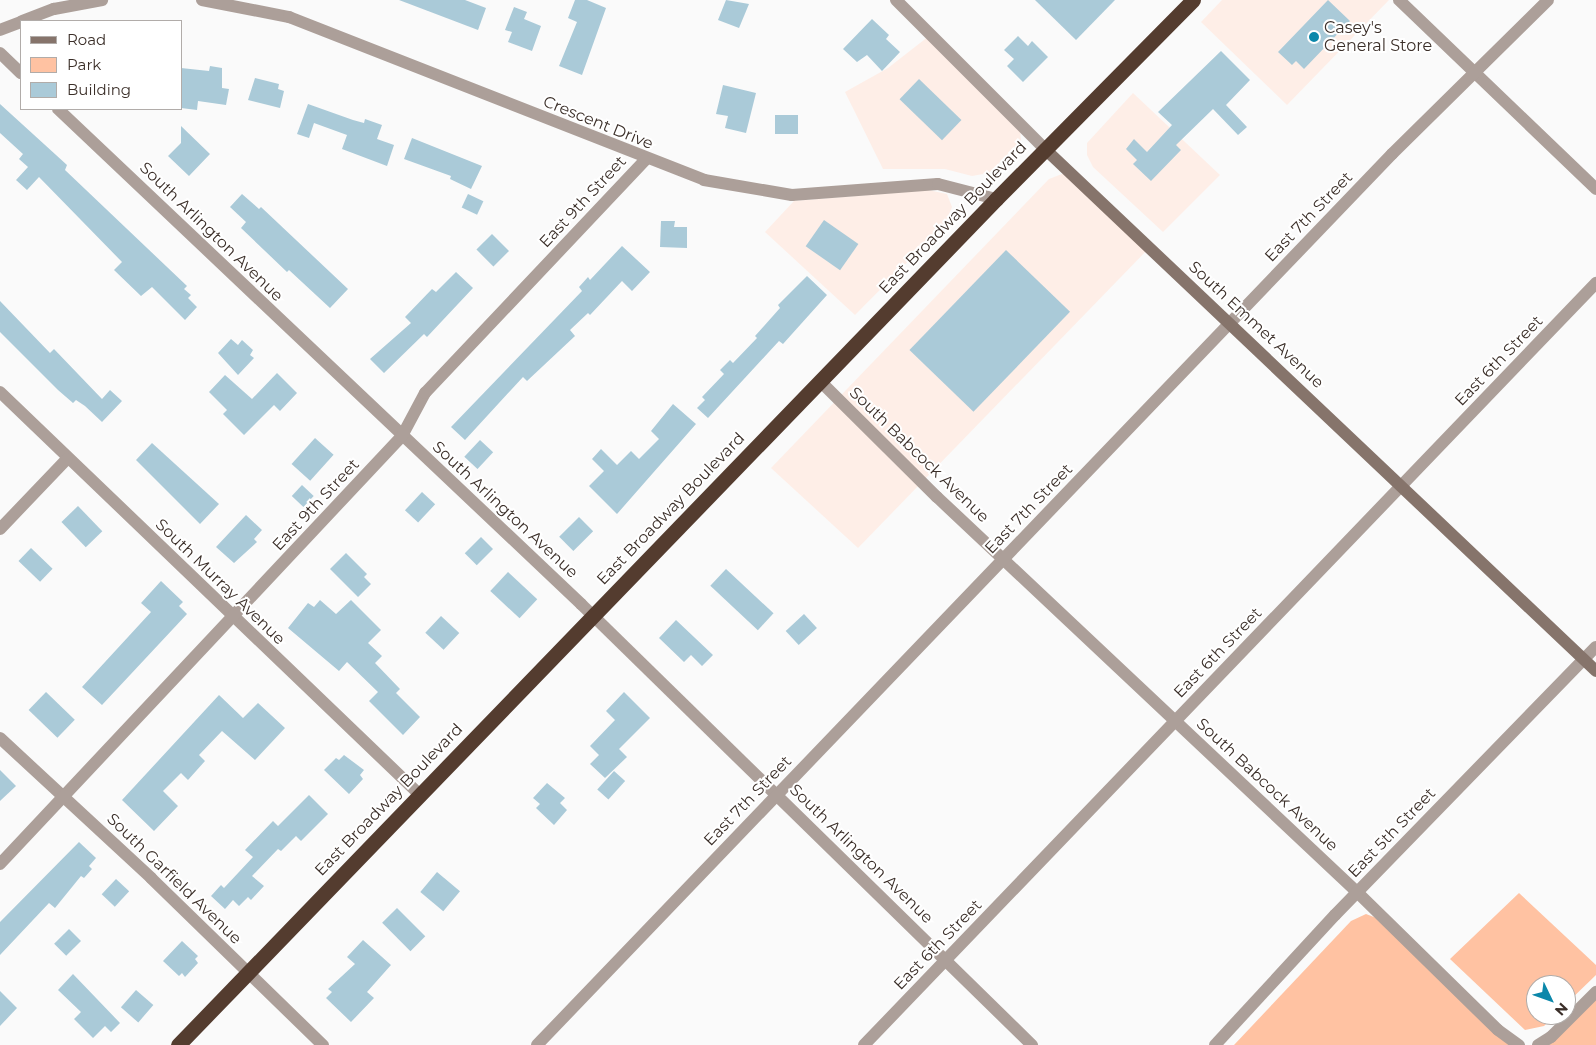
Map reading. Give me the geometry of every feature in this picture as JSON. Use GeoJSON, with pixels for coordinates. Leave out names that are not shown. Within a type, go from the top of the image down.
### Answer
{"type":"FeatureCollection","features":[{"type":"Feature","properties":{"kind":"highway","name":"East Broadway Boulevard"},"geometry":{"type":"LineString","coordinates":[[178,1045],[820,380],[1193,0]]}},
{"type":"Feature","properties":{"kind":"street"},"geometry":{"type":"LineString","coordinates":[[25,20],[54,9],[102,0]]}},
{"type":"Feature","properties":{"kind":"street","name":"Crescent Drive"},"geometry":{"type":"LineString","coordinates":[[202,0],[289,17],[645,160],[704,180],[762,192],[792,195],[938,184],[996,199]]}},
{"type":"Feature","properties":{"kind":"street","name":"South Emmet Avenue"},"geometry":{"type":"LineString","coordinates":[[896,0],[1045,149],[1231,322],[1596,671]]}},
{"type":"Feature","properties":{"kind":"street"},"geometry":{"type":"LineString","coordinates":[[1399,0],[1596,189]]}},
{"type":"Feature","properties":{"kind":"street","name":"East 7th Street"},"geometry":{"type":"LineString","coordinates":[[537,1045],[1231,322],[1474,73],[1548,0]]}},
{"type":"Feature","properties":{"kind":"street"},"geometry":{"type":"LineString","coordinates":[[0,30],[20,22]]}},
{"type":"Feature","properties":{"kind":"street"},"geometry":{"type":"LineString","coordinates":[[0,53],[20,72]]}},
{"type":"Feature","properties":{"kind":"street","name":"South Arlington Avenue"},"geometry":{"type":"LineString","coordinates":[[59,110],[593,616],[947,959],[1032,1045]]}},
{"type":"Feature","properties":{"kind":"street","name":"East 9th Street"},"geometry":{"type":"LineString","coordinates":[[0,864],[402,436],[425,393],[645,160]]}},
{"type":"Feature","properties":{"kind":"street","name":"East 6th Street"},"geometry":{"type":"LineString","coordinates":[[864,1045],[1596,283]]}},
{"type":"Feature","properties":{"kind":"street","name":"South Babcock Avenue"},"geometry":{"type":"LineString","coordinates":[[820,380],[1003,560],[1358,892],[1498,1030],[1519,1045]]}},
{"type":"Feature","properties":{"kind":"street","name":"South Murray Avenue"},"geometry":{"type":"LineString","coordinates":[[0,392],[419,794]]}},
{"type":"Feature","properties":{"kind":"street"},"geometry":{"type":"LineString","coordinates":[[0,529],[67,458]]}},
{"type":"Feature","properties":{"kind":"street","name":"East 5th Street"},"geometry":{"type":"LineString","coordinates":[[1215,1045],[1358,892],[1596,646]]}},
{"type":"Feature","properties":{"kind":"street","name":"South Garfield Avenue"},"geometry":{"type":"LineString","coordinates":[[0,738],[152,878],[246,973],[323,1045]]}},
{"type":"Feature","properties":{"kind":"street"},"geometry":{"type":"LineString","coordinates":[[1538,1045],[1551,1037],[1596,992]]}},
{"type":"Feature","properties":{"kind":"shaded area"},"geometry":{"type":"Polygon","coordinates":[[[1222,0],[1389,0],[1287,105],[1201,22],[1222,0]]]}},
{"type":"Feature","properties":{"kind":"shaded area"},"geometry":{"type":"Polygon","coordinates":[[[929,36],[1020,127],[1021,141],[989,173],[972,176],[945,169],[883,169],[845,92],[888,68],[929,36]]]}},
{"type":"Feature","properties":{"kind":"shaded area"},"geometry":{"type":"Polygon","coordinates":[[[1133,93],[1220,175],[1163,232],[1093,167],[1087,155],[1087,143],[1133,93]]]}},
{"type":"Feature","properties":{"kind":"shaded area"},"geometry":{"type":"Polygon","coordinates":[[[1062,174],[1072,175],[1151,246],[858,548],[771,468],[1049,179],[1062,174]]]}},
{"type":"Feature","properties":{"kind":"shaded area"},"geometry":{"type":"Polygon","coordinates":[[[928,190],[947,194],[952,207],[945,224],[855,315],[765,232],[794,201],[928,190]]]}},
{"type":"Feature","properties":{"kind":"green space"},"geometry":{"type":"Polygon","coordinates":[[[1519,893],[1596,965],[1596,975],[1576,994],[1576,975],[1526,975],[1526,1025],[1545,1025],[1525,1030],[1450,959],[1519,893]]]}},
{"type":"Feature","properties":{"kind":"green space"},"geometry":{"type":"Polygon","coordinates":[[[1366,914],[1379,919],[1513,1045],[1234,1045],[1351,921],[1366,914]]]}},
{"type":"Feature","properties":{"kind":"green space"},"geometry":{"type":"Polygon","coordinates":[[[1596,998],[1596,1045],[1549,1045],[1569,1025],[1576,1025],[1576,1018],[1596,998]]]}},
{"type":"Feature","properties":{"kind":"building"},"geometry":{"type":"Polygon","coordinates":[[[399,0],[465,0],[486,8],[478,30],[399,0]]]}},
{"type":"Feature","properties":{"kind":"building"},"geometry":{"type":"Polygon","coordinates":[[[575,0],[587,0],[606,8],[582,75],[559,66],[577,22],[568,18],[575,0]]]}},
{"type":"Feature","properties":{"kind":"building"},"geometry":{"type":"Polygon","coordinates":[[[726,0],[749,4],[739,28],[718,20],[726,0]]]}},
{"type":"Feature","properties":{"kind":"building"},"geometry":{"type":"Polygon","coordinates":[[[1035,0],[1115,0],[1076,40],[1035,0]]]}},
{"type":"Feature","properties":{"kind":"building","name":"Casey's General Store"},"geometry":{"type":"Polygon","coordinates":[[[1328,0],[1350,21],[1304,69],[1296,61],[1292,65],[1278,52],[1328,0]]]}},
{"type":"Feature","properties":{"kind":"building"},"geometry":{"type":"Polygon","coordinates":[[[514,7],[527,12],[524,19],[541,26],[532,51],[508,42],[512,32],[505,30],[514,7]]]}},
{"type":"Feature","properties":{"kind":"building"},"geometry":{"type":"Polygon","coordinates":[[[872,19],[889,35],[886,39],[900,52],[882,71],[867,55],[857,62],[843,49],[872,19]]]}},
{"type":"Feature","properties":{"kind":"building"},"geometry":{"type":"Polygon","coordinates":[[[1018,36],[1028,46],[1032,41],[1048,57],[1023,82],[1007,66],[1014,59],[1004,50],[1018,36]]]}},
{"type":"Feature","properties":{"kind":"building"},"geometry":{"type":"Polygon","coordinates":[[[1221,51],[1250,80],[1226,105],[1247,127],[1238,135],[1213,109],[1176,145],[1181,150],[1151,181],[1133,164],[1137,160],[1126,149],[1134,139],[1147,152],[1172,125],[1158,112],[1221,51]]]}},
{"type":"Feature","properties":{"kind":"building"},"geometry":{"type":"Polygon","coordinates":[[[210,66],[222,68],[222,88],[229,89],[226,105],[198,101],[197,110],[182,108],[182,68],[209,71],[210,66]]]}},
{"type":"Feature","properties":{"kind":"building"},"geometry":{"type":"Polygon","coordinates":[[[255,78],[279,84],[278,89],[284,91],[280,108],[248,100],[255,78]]]}},
{"type":"Feature","properties":{"kind":"building"},"geometry":{"type":"Polygon","coordinates":[[[919,79],[961,120],[942,140],[900,99],[919,79]]]}},
{"type":"Feature","properties":{"kind":"building"},"geometry":{"type":"Polygon","coordinates":[[[723,85],[756,93],[746,133],[725,128],[728,116],[716,114],[723,85]]]}},
{"type":"Feature","properties":{"kind":"building"},"geometry":{"type":"Polygon","coordinates":[[[0,104],[67,165],[65,170],[187,286],[184,289],[191,295],[188,298],[197,307],[185,320],[152,287],[141,296],[114,270],[122,262],[39,177],[27,190],[16,180],[28,167],[19,159],[23,154],[0,133],[0,104]]]}},
{"type":"Feature","properties":{"kind":"building"},"geometry":{"type":"Polygon","coordinates":[[[308,104],[353,120],[364,123],[365,119],[382,125],[377,139],[394,145],[387,166],[342,149],[347,135],[314,123],[309,138],[297,134],[308,104]]]}},
{"type":"Feature","properties":{"kind":"building"},"geometry":{"type":"Polygon","coordinates":[[[775,115],[798,115],[798,134],[775,134],[775,115]]]}},
{"type":"Feature","properties":{"kind":"building"},"geometry":{"type":"Polygon","coordinates":[[[181,126],[210,154],[189,176],[168,156],[181,143],[181,126]]]}},
{"type":"Feature","properties":{"kind":"building"},"geometry":{"type":"Polygon","coordinates":[[[412,138],[482,166],[471,189],[450,179],[451,176],[404,159],[412,138]]]}},
{"type":"Feature","properties":{"kind":"building"},"geometry":{"type":"Polygon","coordinates":[[[242,194],[259,209],[261,207],[348,289],[330,308],[289,270],[287,272],[241,228],[246,222],[230,207],[242,194]]]}},
{"type":"Feature","properties":{"kind":"building"},"geometry":{"type":"Polygon","coordinates":[[[468,194],[483,201],[477,215],[462,208],[468,194]]]}},
{"type":"Feature","properties":{"kind":"building"},"geometry":{"type":"Polygon","coordinates":[[[824,220],[858,244],[840,270],[806,246],[824,220]]]}},
{"type":"Feature","properties":{"kind":"building"},"geometry":{"type":"Polygon","coordinates":[[[661,221],[675,221],[674,227],[687,227],[687,248],[660,247],[661,221]]]}},
{"type":"Feature","properties":{"kind":"building"},"geometry":{"type":"Polygon","coordinates":[[[492,234],[509,251],[493,267],[476,250],[492,234]]]}},
{"type":"Feature","properties":{"kind":"building"},"geometry":{"type":"Polygon","coordinates":[[[622,246],[650,272],[632,291],[622,281],[590,315],[588,313],[570,330],[575,336],[527,381],[523,377],[465,440],[451,427],[582,291],[579,287],[588,277],[590,280],[622,246]]]}},
{"type":"Feature","properties":{"kind":"building"},"geometry":{"type":"Polygon","coordinates":[[[1006,250],[1070,312],[973,412],[909,350],[1006,250]]]}},
{"type":"Feature","properties":{"kind":"building"},"geometry":{"type":"Polygon","coordinates":[[[456,272],[473,288],[427,337],[424,334],[384,373],[370,359],[411,323],[405,317],[432,289],[436,292],[456,272]]]}},
{"type":"Feature","properties":{"kind":"building"},"geometry":{"type":"Polygon","coordinates":[[[807,276],[827,295],[783,344],[779,341],[708,418],[697,408],[705,400],[702,397],[724,374],[720,370],[730,360],[733,363],[757,338],[755,336],[780,308],[778,305],[807,276]]]}},
{"type":"Feature","properties":{"kind":"building"},"geometry":{"type":"Polygon","coordinates":[[[0,301],[50,353],[54,349],[102,399],[110,390],[122,401],[102,422],[85,406],[76,400],[73,403],[58,390],[0,332],[0,301]]]}},
{"type":"Feature","properties":{"kind":"building"},"geometry":{"type":"Polygon","coordinates":[[[231,339],[238,345],[242,340],[253,350],[250,355],[254,358],[238,375],[218,353],[231,339]]]}},
{"type":"Feature","properties":{"kind":"building"},"geometry":{"type":"Polygon","coordinates":[[[277,373],[297,393],[280,411],[274,405],[244,435],[223,414],[227,410],[209,392],[225,375],[252,399],[277,373]]]}},
{"type":"Feature","properties":{"kind":"building"},"geometry":{"type":"Polygon","coordinates":[[[673,404],[696,424],[617,514],[589,486],[604,471],[592,459],[601,449],[617,465],[631,451],[639,459],[659,439],[651,431],[673,404]]]}},
{"type":"Feature","properties":{"kind":"building"},"geometry":{"type":"Polygon","coordinates":[[[315,438],[334,455],[310,481],[292,464],[315,438]]]}},
{"type":"Feature","properties":{"kind":"building"},"geometry":{"type":"Polygon","coordinates":[[[480,440],[493,452],[477,469],[464,457],[480,440]]]}},
{"type":"Feature","properties":{"kind":"building"},"geometry":{"type":"Polygon","coordinates":[[[152,443],[219,504],[200,524],[136,460],[152,443]]]}},
{"type":"Feature","properties":{"kind":"building"},"geometry":{"type":"Polygon","coordinates":[[[302,485],[314,496],[303,507],[292,496],[302,485]]]}},
{"type":"Feature","properties":{"kind":"building"},"geometry":{"type":"Polygon","coordinates":[[[422,492],[435,504],[418,523],[405,510],[422,492]]]}},
{"type":"Feature","properties":{"kind":"building"},"geometry":{"type":"Polygon","coordinates":[[[78,506],[102,531],[86,547],[61,522],[78,506]]]}},
{"type":"Feature","properties":{"kind":"building"},"geometry":{"type":"Polygon","coordinates":[[[246,515],[262,530],[254,539],[257,542],[234,563],[216,547],[246,515]]]}},
{"type":"Feature","properties":{"kind":"building"},"geometry":{"type":"Polygon","coordinates":[[[579,517],[593,531],[573,551],[559,537],[579,517]]]}},
{"type":"Feature","properties":{"kind":"building"},"geometry":{"type":"Polygon","coordinates":[[[481,537],[493,549],[477,565],[465,553],[481,537]]]}},
{"type":"Feature","properties":{"kind":"building"},"geometry":{"type":"Polygon","coordinates":[[[31,548],[53,569],[40,582],[18,561],[31,548]]]}},
{"type":"Feature","properties":{"kind":"building"},"geometry":{"type":"Polygon","coordinates":[[[346,553],[367,574],[364,577],[371,584],[358,597],[330,569],[346,553]]]}},
{"type":"Feature","properties":{"kind":"building"},"geometry":{"type":"Polygon","coordinates":[[[726,569],[774,613],[758,630],[710,586],[726,569]]]}},
{"type":"Feature","properties":{"kind":"building"},"geometry":{"type":"Polygon","coordinates":[[[508,572],[537,599],[520,618],[490,591],[508,572]]]}},
{"type":"Feature","properties":{"kind":"building"},"geometry":{"type":"Polygon","coordinates":[[[161,581],[183,602],[179,606],[187,614],[102,705],[82,687],[151,612],[141,603],[161,581]]]}},
{"type":"Feature","properties":{"kind":"building"},"geometry":{"type":"Polygon","coordinates":[[[320,600],[336,614],[351,600],[381,630],[368,643],[382,656],[375,663],[400,689],[396,693],[420,717],[403,735],[369,701],[378,692],[347,662],[339,671],[288,628],[308,603],[314,607],[320,600]]]}},
{"type":"Feature","properties":{"kind":"building"},"geometry":{"type":"Polygon","coordinates":[[[804,614],[817,628],[799,645],[786,631],[804,614]]]}},
{"type":"Feature","properties":{"kind":"building"},"geometry":{"type":"Polygon","coordinates":[[[441,616],[459,633],[444,650],[425,633],[441,616]]]}},
{"type":"Feature","properties":{"kind":"building"},"geometry":{"type":"Polygon","coordinates":[[[676,620],[713,655],[702,666],[691,655],[684,662],[659,638],[676,620]]]}},
{"type":"Feature","properties":{"kind":"building"},"geometry":{"type":"Polygon","coordinates":[[[46,692],[75,720],[57,738],[29,710],[46,692]]]}},
{"type":"Feature","properties":{"kind":"building"},"geometry":{"type":"Polygon","coordinates":[[[624,692],[650,718],[619,749],[627,757],[605,778],[590,764],[599,755],[590,746],[615,720],[606,711],[624,692]]]}},
{"type":"Feature","properties":{"kind":"building"},"geometry":{"type":"Polygon","coordinates":[[[219,695],[243,718],[258,703],[285,728],[255,760],[222,731],[199,755],[205,761],[188,780],[181,773],[163,791],[178,806],[154,831],[122,800],[219,695]]]}},
{"type":"Feature","properties":{"kind":"building"},"geometry":{"type":"Polygon","coordinates":[[[344,755],[364,770],[360,775],[363,779],[349,794],[324,770],[336,758],[339,760],[344,755]]]}},
{"type":"Feature","properties":{"kind":"building"},"geometry":{"type":"Polygon","coordinates":[[[0,770],[16,786],[0,801],[0,770]]]}},
{"type":"Feature","properties":{"kind":"building"},"geometry":{"type":"Polygon","coordinates":[[[614,771],[625,781],[608,800],[597,790],[614,771]]]}},
{"type":"Feature","properties":{"kind":"building"},"geometry":{"type":"Polygon","coordinates":[[[547,783],[565,798],[560,803],[567,810],[554,825],[536,808],[540,804],[533,798],[547,783]]]}},
{"type":"Feature","properties":{"kind":"building"},"geometry":{"type":"Polygon","coordinates":[[[309,795],[328,814],[301,841],[296,836],[281,851],[278,849],[252,876],[264,886],[251,900],[248,897],[239,906],[233,900],[225,909],[211,896],[221,885],[224,888],[253,857],[245,850],[273,821],[278,826],[309,795]]]}},
{"type":"Feature","properties":{"kind":"building"},"geometry":{"type":"Polygon","coordinates":[[[79,842],[96,858],[89,866],[92,869],[84,878],[81,876],[55,908],[49,903],[0,955],[0,922],[79,842]]]}},
{"type":"Feature","properties":{"kind":"building"},"geometry":{"type":"Polygon","coordinates":[[[437,872],[460,891],[443,911],[420,892],[437,872]]]}},
{"type":"Feature","properties":{"kind":"building"},"geometry":{"type":"Polygon","coordinates":[[[116,879],[129,891],[115,907],[102,894],[116,879]]]}},
{"type":"Feature","properties":{"kind":"building"},"geometry":{"type":"Polygon","coordinates":[[[397,908],[425,936],[410,951],[382,923],[397,908]]]}},
{"type":"Feature","properties":{"kind":"building"},"geometry":{"type":"Polygon","coordinates":[[[69,929],[81,941],[66,956],[54,944],[69,929]]]}},
{"type":"Feature","properties":{"kind":"building"},"geometry":{"type":"Polygon","coordinates":[[[363,940],[391,965],[367,992],[374,998],[351,1022],[326,998],[332,992],[328,989],[355,964],[347,957],[363,940]]]}},
{"type":"Feature","properties":{"kind":"building"},"geometry":{"type":"Polygon","coordinates":[[[182,941],[198,956],[195,959],[198,963],[185,977],[182,973],[179,976],[163,961],[182,941]]]}},
{"type":"Feature","properties":{"kind":"building"},"geometry":{"type":"Polygon","coordinates":[[[73,974],[120,1023],[111,1032],[105,1026],[93,1038],[74,1019],[81,1012],[58,990],[73,974]]]}},
{"type":"Feature","properties":{"kind":"building"},"geometry":{"type":"Polygon","coordinates":[[[136,990],[153,1005],[138,1022],[121,1007],[136,990]]]}},
{"type":"Feature","properties":{"kind":"building"},"geometry":{"type":"Polygon","coordinates":[[[0,991],[17,1008],[0,1026],[0,991]]]}},
{"type":"Feature","properties":{"kind":"place","name":"Casey's General Store"},"geometry":{"type":"Point","coordinates":[1314,37]}}]}
